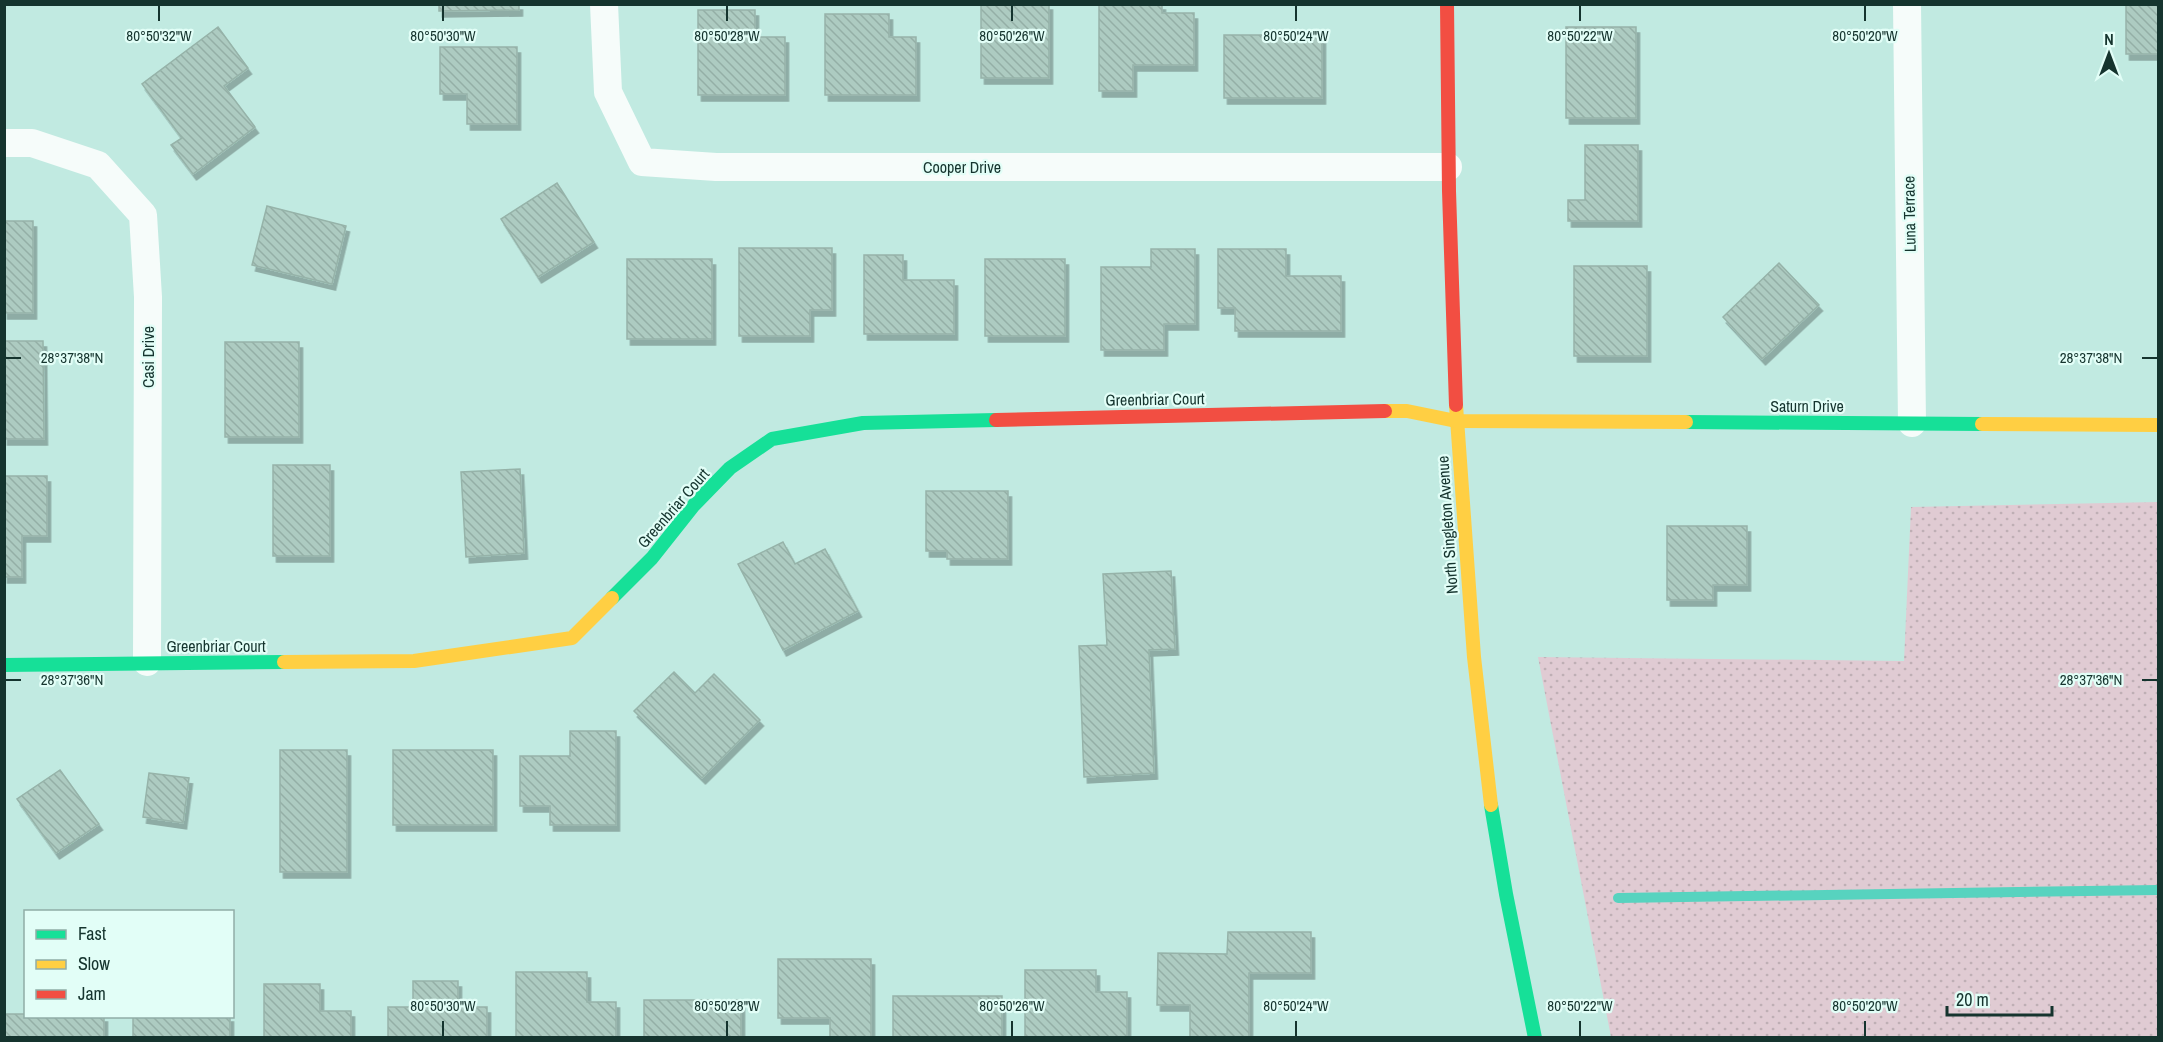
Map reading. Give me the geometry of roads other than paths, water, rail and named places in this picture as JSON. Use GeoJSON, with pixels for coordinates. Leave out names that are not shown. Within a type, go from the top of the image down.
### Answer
{"type":"FeatureCollection","features":[{"type":"Feature","properties":{"kind":"street","name":"Cooper Drive"},"geometry":{"type":"LineString","coordinates":[[604,4],[608,92],[642,162],[716,167],[1448,167]]}},
{"type":"Feature","properties":{"kind":"street","name":"North Singleton Avenue"},"geometry":{"type":"LineString","coordinates":[[1447,4],[1448,167],[1461,507],[1484,751],[1506,893],[1535,1038]]}},
{"type":"Feature","properties":{"kind":"street","name":"Luna Terrace"},"geometry":{"type":"LineString","coordinates":[[1907,4],[1912,423]]}},
{"type":"Feature","properties":{"kind":"street","name":"Casi Drive"},"geometry":{"type":"LineString","coordinates":[[4,143],[32,143],[98,165],[143,215],[148,297],[147,662]]}},
{"type":"Feature","properties":{"kind":"street","name":"Greenbriar Court"},"geometry":{"type":"LineString","coordinates":[[4,665],[414,661],[573,638],[652,558],[694,505],[730,468],[772,439],[863,423],[1407,411],[1456,421]]}},
{"type":"Feature","properties":{"kind":"street","name":"Saturn Drive"},"geometry":{"type":"LineString","coordinates":[[1456,421],[2158,425]]}},
{"type":"Feature","properties":{"kind":"waterway"},"geometry":{"type":"LineString","coordinates":[[1618,898],[2158,890]]}}]}
